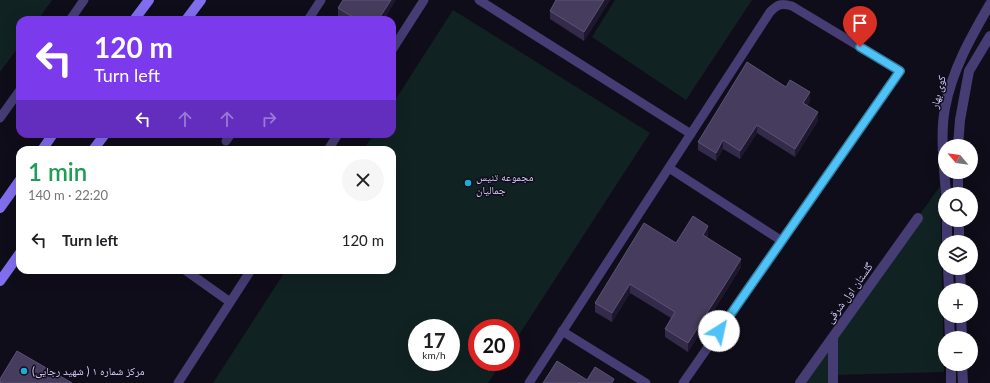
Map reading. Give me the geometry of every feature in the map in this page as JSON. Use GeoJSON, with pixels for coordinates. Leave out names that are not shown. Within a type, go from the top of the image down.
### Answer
{"type":"FeatureCollection","features":[{"type":"Feature","properties":{"kind":"main road"},"geometry":{"type":"LineString","coordinates":[[137,16],[149,0]]}},
{"type":"Feature","properties":{"kind":"main road"},"geometry":{"type":"LineString","coordinates":[[189,16],[201,0]]}},
{"type":"Feature","properties":{"kind":"main road"},"geometry":{"type":"LineString","coordinates":[[0,208],[16,186]]}},
{"type":"Feature","properties":{"kind":"main road"},"geometry":{"type":"LineString","coordinates":[[0,281],[16,259]]}},
{"type":"Feature","properties":{"kind":"street","name":"کوی بهار"},"geometry":{"type":"LineString","coordinates":[[946,187],[943,135],[945,109],[958,65],[968,43],[990,4]]}},
{"type":"Feature","properties":{"kind":"street"},"geometry":{"type":"LineString","coordinates":[[959,139],[968,71],[990,36]]}},
{"type":"Feature","properties":{"kind":"street","name":"گلستان اول شرقی"},"geometry":{"type":"LineString","coordinates":[[800,383],[918,218]]}},
{"type":"Feature","properties":{"kind":"street"},"geometry":{"type":"LineString","coordinates":[[833,337],[833,383]]}},
{"type":"Feature","properties":{"kind":"street"},"geometry":{"type":"LineString","coordinates":[[951,371],[951,383]]}},
{"type":"Feature","properties":{"kind":"street"},"geometry":{"type":"LineString","coordinates":[[962,371],[963,383]]}},
{"type":"Feature","properties":{"kind":"lane"},"geometry":{"type":"LineString","coordinates":[[73,16],[84,0]]}},
{"type":"Feature","properties":{"kind":"lane"},"geometry":{"type":"LineString","coordinates":[[311,16],[321,0]]}},
{"type":"Feature","properties":{"kind":"lane"},"geometry":{"type":"LineString","coordinates":[[396,44],[424,0]]}},
{"type":"Feature","properties":{"kind":"lane"},"geometry":{"type":"LineString","coordinates":[[479,0],[691,134]]}},
{"type":"Feature","properties":{"kind":"lane"},"geometry":{"type":"LineString","coordinates":[[529,383],[770,12],[781,4],[792,6],[900,71],[683,383]]}},
{"type":"Feature","properties":{"kind":"lane"},"geometry":{"type":"LineString","coordinates":[[0,118],[16,96]]}},
{"type":"Feature","properties":{"kind":"lane"},"geometry":{"type":"LineString","coordinates":[[669,168],[782,241]]}},
{"type":"Feature","properties":{"kind":"lane"},"geometry":{"type":"LineString","coordinates":[[191,274],[230,302]]}},
{"type":"Feature","properties":{"kind":"lane"},"geometry":{"type":"LineString","coordinates":[[178,383],[248,274]]}},
{"type":"Feature","properties":{"kind":"lane"},"geometry":{"type":"LineString","coordinates":[[562,331],[646,383]]}},
{"type":"Feature","properties":{"kind":"shaded area"},"geometry":{"type":"Polygon","coordinates":[[[0,0],[52,0],[41,16],[16,16],[16,50],[0,72],[0,0]]]}},
{"type":"Feature","properties":{"kind":"shaded area"},"geometry":{"type":"Polygon","coordinates":[[[615,0],[752,0],[686,100],[592,37],[615,0]]]}},
{"type":"Feature","properties":{"kind":"shaded area"},"geometry":{"type":"Polygon","coordinates":[[[453,10],[650,133],[520,333],[520,319],[468,319],[468,371],[496,371],[488,383],[213,383],[283,274],[396,274],[396,146],[366,146],[371,138],[396,138],[396,99],[453,10]]]}},
{"type":"Feature","properties":{"kind":"shaded area"},"geometry":{"type":"Polygon","coordinates":[[[938,189],[938,227],[941,227],[941,235],[938,235],[938,275],[942,275],[942,283],[938,283],[938,323],[943,323],[943,331],[938,331],[938,371],[944,372],[833,375],[833,383],[800,383],[938,189]]]}},
{"type":"Feature","properties":{"kind":"building"},"geometry":{"type":"Polygon","coordinates":[[[343,0],[391,0],[381,16],[351,16],[338,8],[343,0]]]}},
{"type":"Feature","properties":{"kind":"building"},"geometry":{"type":"Polygon","coordinates":[[[556,0],[604,0],[584,32],[550,11],[556,0]]]}},
{"type":"Feature","properties":{"kind":"building"},"geometry":{"type":"Polygon","coordinates":[[[747,62],[786,87],[790,80],[810,92],[803,103],[818,112],[795,149],[757,125],[740,151],[723,140],[716,153],[698,142],[747,62]]]}},
{"type":"Feature","properties":{"kind":"building"},"geometry":{"type":"Polygon","coordinates":[[[693,216],[708,226],[703,235],[741,259],[688,343],[665,329],[675,312],[630,284],[612,313],[595,303],[644,223],[676,243],[693,216]]]}},
{"type":"Feature","properties":{"kind":"building"},"geometry":{"type":"Polygon","coordinates":[[[17,351],[72,383],[0,383],[0,379],[17,351]]]}},
{"type":"Feature","properties":{"kind":"building"},"geometry":{"type":"Polygon","coordinates":[[[557,361],[587,380],[595,367],[614,379],[612,383],[543,383],[557,361]]]}},
{"type":"Feature","properties":{"kind":"place","name":"مجموعه تنیس جمالیان"},"geometry":{"type":"Point","coordinates":[468,183]}},
{"type":"Feature","properties":{"kind":"place","name":"مرکز شماره ۱ ( شهید رجایی)"},"geometry":{"type":"Point","coordinates":[24,371]}},
{"type":"Feature","properties":{"kind":"route"},"geometry":{"type":"LineString","coordinates":[[719,331],[900,71],[860,47]]}}]}
